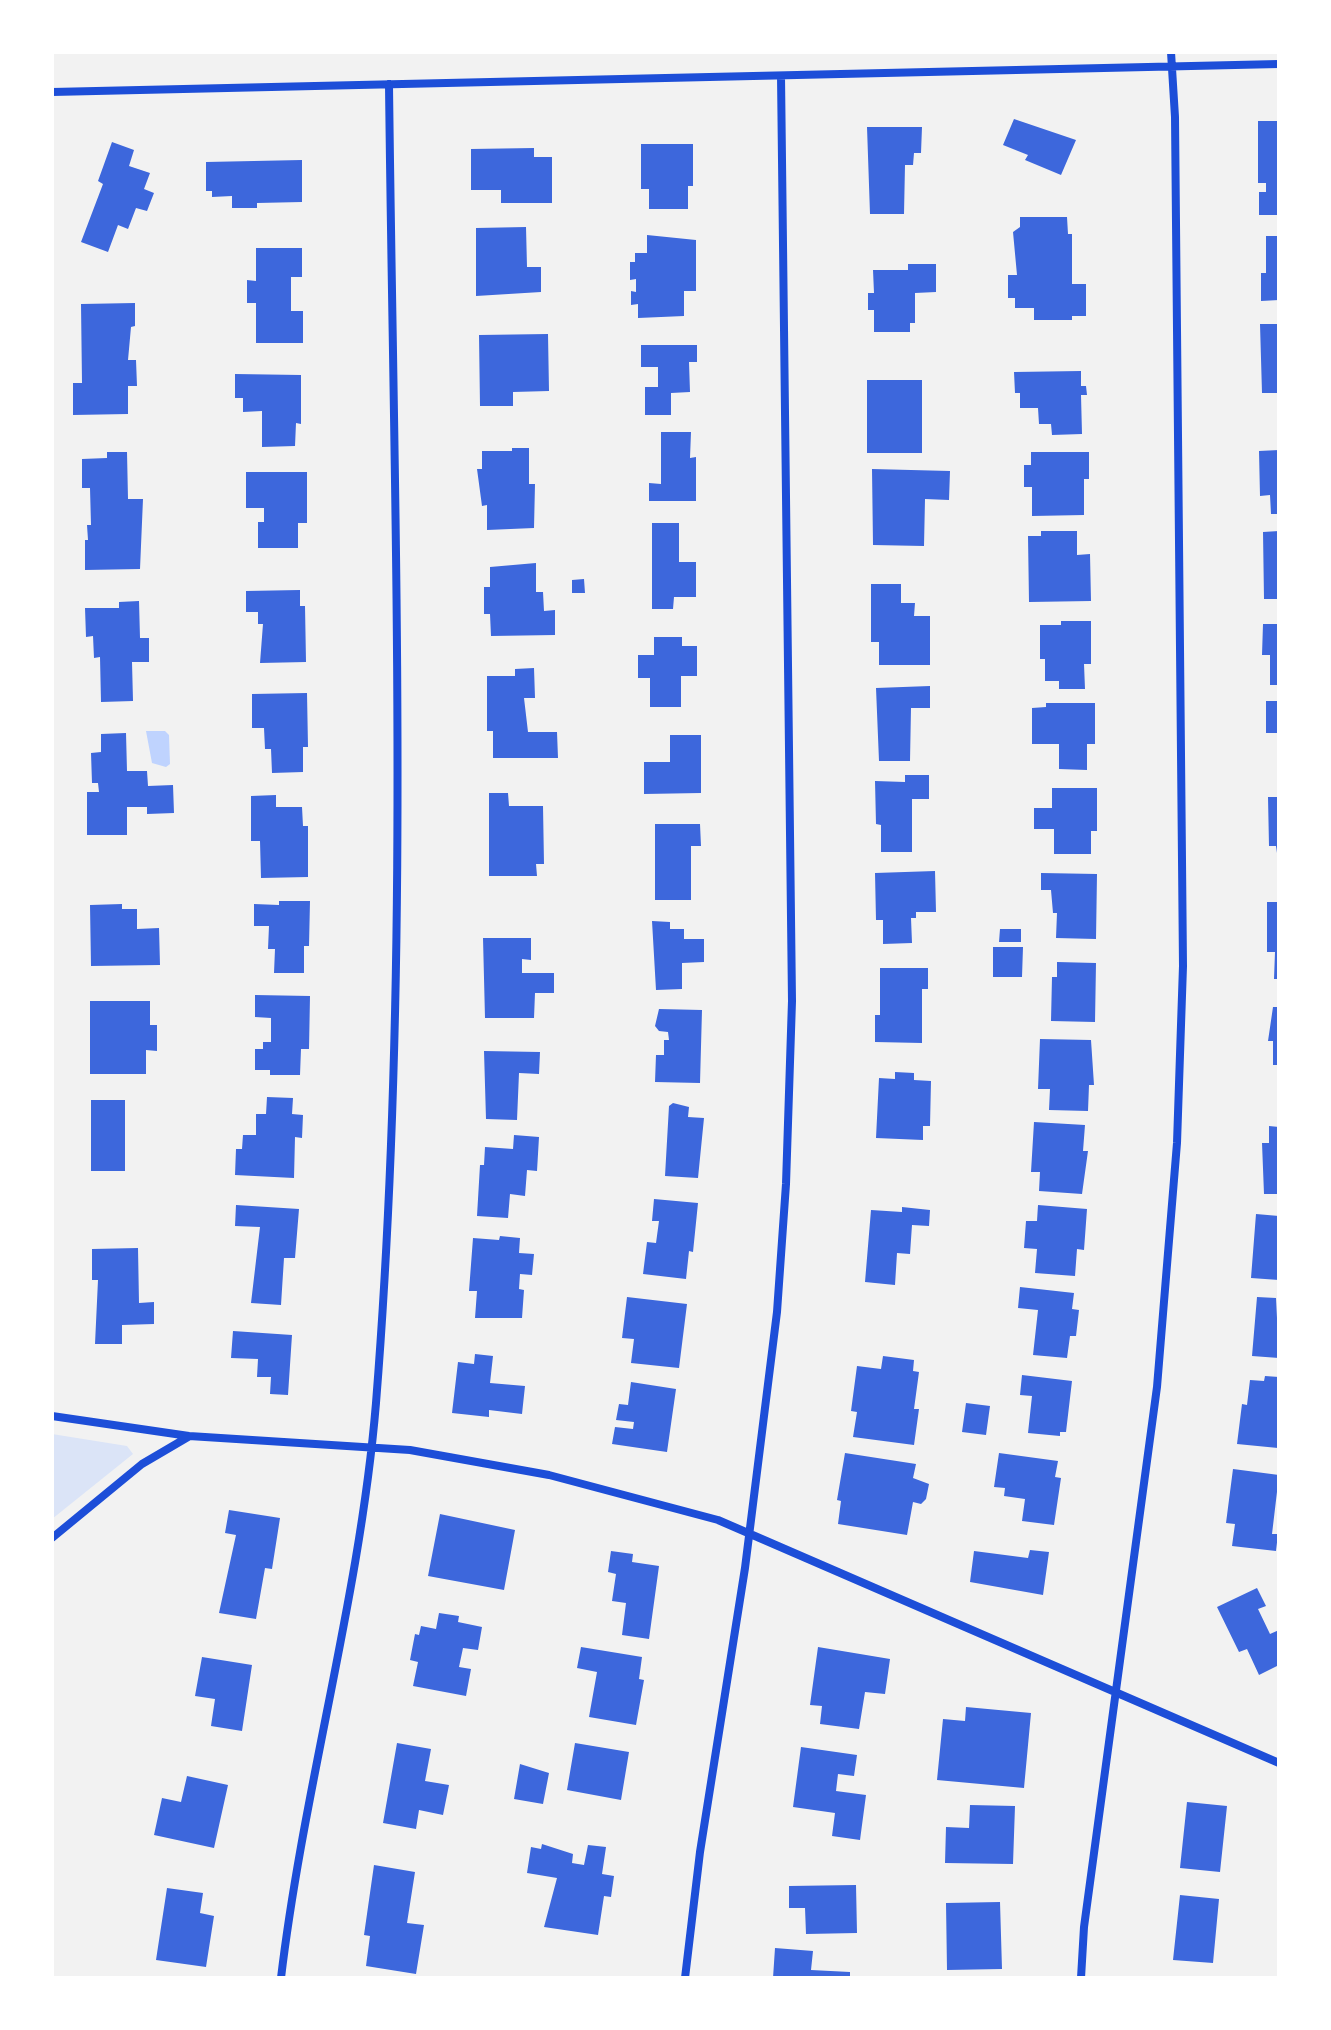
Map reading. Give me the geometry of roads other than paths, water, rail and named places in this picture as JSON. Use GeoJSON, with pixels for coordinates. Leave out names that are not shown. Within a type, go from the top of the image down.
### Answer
{"type":"FeatureCollection","features":[{"type":"Feature","properties":{"kind":"street"},"geometry":{"type":"LineString","coordinates":[[1081,1978],[1084,1927],[1157,1387],[1178,1128],[1183,966],[1171,52]]}},
{"type":"Feature","properties":{"kind":"street"},"geometry":{"type":"LineString","coordinates":[[52,92],[1279,64]]}},
{"type":"Feature","properties":{"kind":"street"},"geometry":{"type":"LineString","coordinates":[[685,1978],[700,1852],[749,1533],[777,1312],[786,1184],[792,1001],[781,76]]}},
{"type":"Feature","properties":{"kind":"street"},"geometry":{"type":"LineString","coordinates":[[281,1978],[371,1446],[390,1196],[398,961],[389,84]]}},
{"type":"Feature","properties":{"kind":"street"},"geometry":{"type":"LineString","coordinates":[[52,1416],[189,1436],[371,1446],[549,1475],[718,1520],[1279,1763]]}},
{"type":"Feature","properties":{"kind":"street"},"geometry":{"type":"LineString","coordinates":[[52,1538],[142,1464],[189,1436]]}},
{"type":"Feature","properties":{"kind":"water"},"geometry":{"type":"Polygon","coordinates":[[[146,731],[165,731],[169,735],[170,764],[166,767],[152,763],[146,731]]]}}]}
